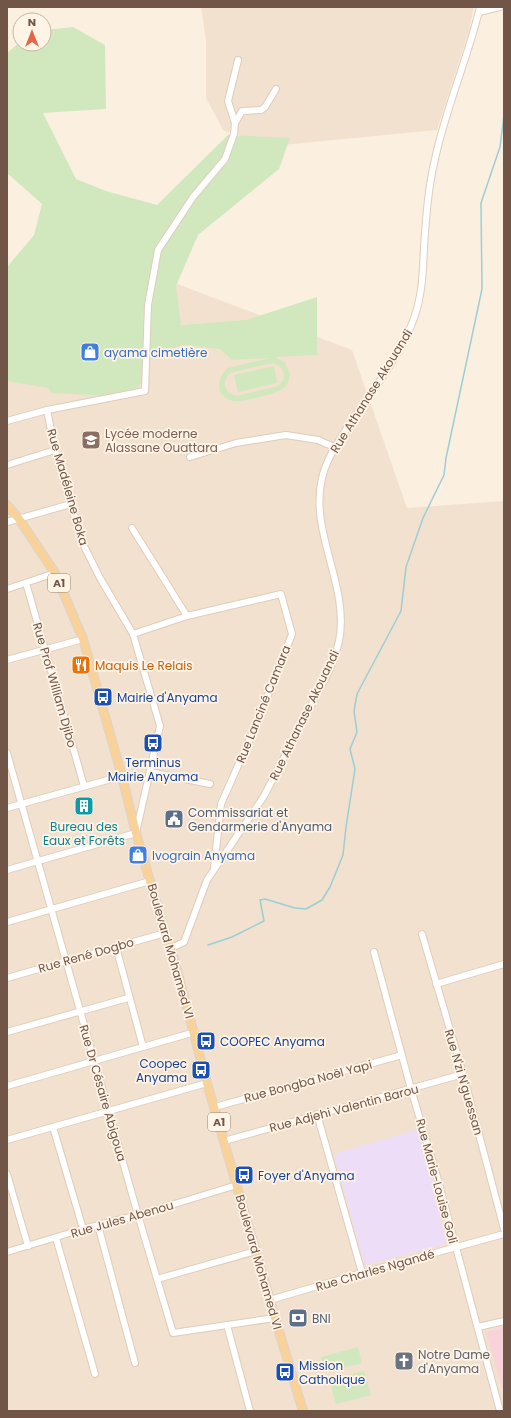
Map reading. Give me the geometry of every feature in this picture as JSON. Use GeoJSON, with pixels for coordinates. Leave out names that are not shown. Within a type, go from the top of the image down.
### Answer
{"type":"FeatureCollection","features":[{"type":"Feature","properties":{"kind":"main road","name":"Boulevard Mohamed VI"},"geometry":{"type":"LineString","coordinates":[[7,505],[19,519],[55,573],[83,639],[122,776],[136,833],[171,948],[224,1141],[303,1411]]}},
{"type":"Feature","properties":{"kind":"street"},"geometry":{"type":"LineString","coordinates":[[479,9],[500,7]]}},
{"type":"Feature","properties":{"kind":"street","name":"Rue Athanase Akouandi"},"geometry":{"type":"LineString","coordinates":[[171,948],[184,942],[208,880],[264,796],[329,671],[336,654],[340,640],[341,623],[339,601],[323,534],[320,513],[319,494],[322,477],[334,447],[398,352],[411,328],[417,311],[423,279],[430,187],[435,159],[479,9]]}},
{"type":"Feature","properties":{"kind":"street"},"geometry":{"type":"LineString","coordinates":[[7,421],[47,410],[145,391],[148,305],[158,250],[193,197],[225,160],[234,134],[235,123],[228,102],[238,60]]}},
{"type":"Feature","properties":{"kind":"street"},"geometry":{"type":"LineString","coordinates":[[235,123],[242,111],[261,110],[265,108],[276,90]]}},
{"type":"Feature","properties":{"kind":"street","name":"Rue Madéleine Boka"},"geometry":{"type":"LineString","coordinates":[[47,410],[55,450],[82,542],[100,578],[133,634],[160,726],[136,833]]}},
{"type":"Feature","properties":{"kind":"street"},"geometry":{"type":"LineString","coordinates":[[190,457],[236,443],[286,435],[318,440],[334,447]]}},
{"type":"Feature","properties":{"kind":"street"},"geometry":{"type":"LineString","coordinates":[[7,465],[55,450]]}},
{"type":"Feature","properties":{"kind":"street"},"geometry":{"type":"LineString","coordinates":[[7,522],[71,504]]}},
{"type":"Feature","properties":{"kind":"street"},"geometry":{"type":"LineString","coordinates":[[132,528],[187,616]]}},
{"type":"Feature","properties":{"kind":"street"},"geometry":{"type":"LineString","coordinates":[[7,589],[55,573]]}},
{"type":"Feature","properties":{"kind":"street","name":"Rue Prof William Djibo"},"geometry":{"type":"LineString","coordinates":[[26,583],[84,786]]}},
{"type":"Feature","properties":{"kind":"street","name":"Rue Lanciné Camara"},"geometry":{"type":"LineString","coordinates":[[133,634],[187,616],[281,594],[292,634],[259,718],[221,804],[214,869]]}},
{"type":"Feature","properties":{"kind":"street"},"geometry":{"type":"LineString","coordinates":[[7,660],[83,639]]}},
{"type":"Feature","properties":{"kind":"street","name":"Rue Dr Césaire Abigoua"},"geometry":{"type":"LineString","coordinates":[[7,753],[173,1333],[275,1318]]}},
{"type":"Feature","properties":{"kind":"street"},"geometry":{"type":"LineString","coordinates":[[150,772],[210,784]]}},
{"type":"Feature","properties":{"kind":"street"},"geometry":{"type":"LineString","coordinates":[[7,808],[122,776]]}},
{"type":"Feature","properties":{"kind":"street"},"geometry":{"type":"LineString","coordinates":[[7,870],[136,833]]}},
{"type":"Feature","properties":{"kind":"street"},"geometry":{"type":"LineString","coordinates":[[7,922],[150,881]]}},
{"type":"Feature","properties":{"kind":"street","name":"Rue René Dogbo"},"geometry":{"type":"LineString","coordinates":[[7,978],[165,932]]}},
{"type":"Feature","properties":{"kind":"street","name":"Rue N'zi N'guessan"},"geometry":{"type":"LineString","coordinates":[[422,934],[463,1074],[504,1229]]}},
{"type":"Feature","properties":{"kind":"street"},"geometry":{"type":"LineString","coordinates":[[116,947],[128,998],[143,1047]]}},
{"type":"Feature","properties":{"kind":"street","name":"Rue Marie-Louise Goli"},"geometry":{"type":"LineString","coordinates":[[374,952],[411,1089],[436,1173],[500,1411]]}},
{"type":"Feature","properties":{"kind":"street"},"geometry":{"type":"LineString","coordinates":[[436,984],[504,964]]}},
{"type":"Feature","properties":{"kind":"street"},"geometry":{"type":"LineString","coordinates":[[7,1032],[128,998]]}},
{"type":"Feature","properties":{"kind":"street"},"geometry":{"type":"LineString","coordinates":[[7,1086],[195,1032]]}},
{"type":"Feature","properties":{"kind":"street","name":"Rue Bongba Noël Yapi"},"geometry":{"type":"LineString","coordinates":[[215,1107],[402,1055]]}},
{"type":"Feature","properties":{"kind":"street","name":"Rue Adjehi Valentin Barou"},"geometry":{"type":"LineString","coordinates":[[224,1141],[463,1074]]}},
{"type":"Feature","properties":{"kind":"street"},"geometry":{"type":"LineString","coordinates":[[7,1140],[108,1110],[208,1083]]}},
{"type":"Feature","properties":{"kind":"street"},"geometry":{"type":"LineString","coordinates":[[317,1114],[362,1273]]}},
{"type":"Feature","properties":{"kind":"street"},"geometry":{"type":"LineString","coordinates":[[53,1127],[83,1229]]}},
{"type":"Feature","properties":{"kind":"street"},"geometry":{"type":"LineString","coordinates":[[7,1174],[28,1246]]}},
{"type":"Feature","properties":{"kind":"street","name":"Rue Jules Abenou"},"geometry":{"type":"LineString","coordinates":[[7,1252],[237,1185]]}},
{"type":"Feature","properties":{"kind":"street"},"geometry":{"type":"LineString","coordinates":[[98,1225],[135,1363]]}},
{"type":"Feature","properties":{"kind":"street","name":"Rue Charles Ngandé"},"geometry":{"type":"LineString","coordinates":[[270,1300],[504,1234]]}},
{"type":"Feature","properties":{"kind":"street"},"geometry":{"type":"LineString","coordinates":[[56,1238],[95,1374]]}},
{"type":"Feature","properties":{"kind":"street"},"geometry":{"type":"LineString","coordinates":[[157,1279],[256,1250]]}},
{"type":"Feature","properties":{"kind":"street"},"geometry":{"type":"LineString","coordinates":[[478,1327],[504,1321]]}},
{"type":"Feature","properties":{"kind":"street"},"geometry":{"type":"LineString","coordinates":[[226,1325],[250,1411]]}},
{"type":"Feature","properties":{"kind":"shaded area"},"geometry":{"type":"Polygon","coordinates":[[[201,7],[474,7],[469,31],[437,130],[272,146],[223,130],[206,98],[206,41],[201,7]]]}},
{"type":"Feature","properties":{"kind":"shaded area"},"geometry":{"type":"Polygon","coordinates":[[[79,247],[352,350],[407,508],[504,501],[504,1411],[7,1411],[7,298],[79,247]]]}},
{"type":"Feature","properties":{"kind":"shaded area"},"geometry":{"type":"Polygon","coordinates":[[[422,1128],[439,1191],[433,1193],[447,1241],[445,1244],[367,1265],[364,1263],[334,1154],[422,1128]]]}},
{"type":"Feature","properties":{"kind":"shaded area"},"geometry":{"type":"Polygon","coordinates":[[[504,1327],[504,1394],[486,1332],[504,1327]]]}},
{"type":"Feature","properties":{"kind":"green space"},"geometry":{"type":"Polygon","coordinates":[[[73,27],[105,45],[106,109],[43,113],[76,179],[106,191],[157,205],[228,135],[290,138],[279,169],[198,235],[176,286],[181,325],[246,320],[317,297],[317,355],[275,357],[285,363],[290,374],[289,380],[284,388],[268,395],[251,399],[233,401],[227,399],[223,396],[219,387],[221,377],[228,368],[269,358],[232,360],[220,349],[183,345],[145,356],[141,383],[137,389],[110,396],[51,393],[48,388],[7,381],[7,267],[34,235],[42,204],[7,173],[7,53],[12,49],[12,52],[52,52],[52,29],[73,27]],[[272,363],[230,373],[225,380],[225,387],[229,393],[237,396],[278,386],[284,377],[283,371],[280,367],[272,363]]]}},
{"type":"Feature","properties":{"kind":"green space"},"geometry":{"type":"Polygon","coordinates":[[[274,366],[277,383],[238,392],[234,375],[274,366]]]}},
{"type":"Feature","properties":{"kind":"green space"},"geometry":{"type":"Polygon","coordinates":[[[358,1347],[362,1363],[325,1372],[321,1357],[358,1347]]]}},
{"type":"Feature","properties":{"kind":"green space"},"geometry":{"type":"Polygon","coordinates":[[[364,1371],[371,1395],[336,1404],[329,1380],[364,1371]]]}},
{"type":"Feature","properties":{"kind":"waterway"},"geometry":{"type":"LineString","coordinates":[[208,945],[232,937],[264,921],[260,900],[265,899],[295,908],[306,909],[322,900],[330,887],[343,855],[355,769],[350,749],[357,732],[354,711],[357,694],[401,611],[406,567],[423,518],[444,475],[446,458],[482,289],[481,203],[500,147],[504,115]]}},
{"type":"Feature","properties":{"kind":"place","name":"ayama cimetière"},"geometry":{"type":"Point","coordinates":[90,352]}},
{"type":"Feature","properties":{"kind":"place","name":"Lycée moderne Alassane Ouattara"},"geometry":{"type":"Point","coordinates":[91,440]}},
{"type":"Feature","properties":{"kind":"place","name":"Maquis Le Relais"},"geometry":{"type":"Point","coordinates":[81,665]}},
{"type":"Feature","properties":{"kind":"place","name":"Mairie d'Anyama"},"geometry":{"type":"Point","coordinates":[103,697]}},
{"type":"Feature","properties":{"kind":"place","name":"Terminus Mairie Anyama"},"geometry":{"type":"Point","coordinates":[153,743]}},
{"type":"Feature","properties":{"kind":"place","name":"Bureau des Eaux et Forêts"},"geometry":{"type":"Point","coordinates":[84,806]}},
{"type":"Feature","properties":{"kind":"place","name":"Commissariat et Gendarmerie d'Anyama"},"geometry":{"type":"Point","coordinates":[174,819]}},
{"type":"Feature","properties":{"kind":"place","name":"Ivograin Anyama"},"geometry":{"type":"Point","coordinates":[138,855]}},
{"type":"Feature","properties":{"kind":"place","name":"COOPEC Anyama"},"geometry":{"type":"Point","coordinates":[206,1041]}},
{"type":"Feature","properties":{"kind":"place","name":"Coopec Anyama"},"geometry":{"type":"Point","coordinates":[201,1070]}},
{"type":"Feature","properties":{"kind":"place","name":"Foyer d'Anyama"},"geometry":{"type":"Point","coordinates":[244,1175]}},
{"type":"Feature","properties":{"kind":"place","name":"BNI"},"geometry":{"type":"Point","coordinates":[298,1318]}},
{"type":"Feature","properties":{"kind":"place","name":"Notre Dame d'Anyama"},"geometry":{"type":"Point","coordinates":[404,1361]}},
{"type":"Feature","properties":{"kind":"place","name":"Mission Catholique"},"geometry":{"type":"Point","coordinates":[285,1372]}}]}
